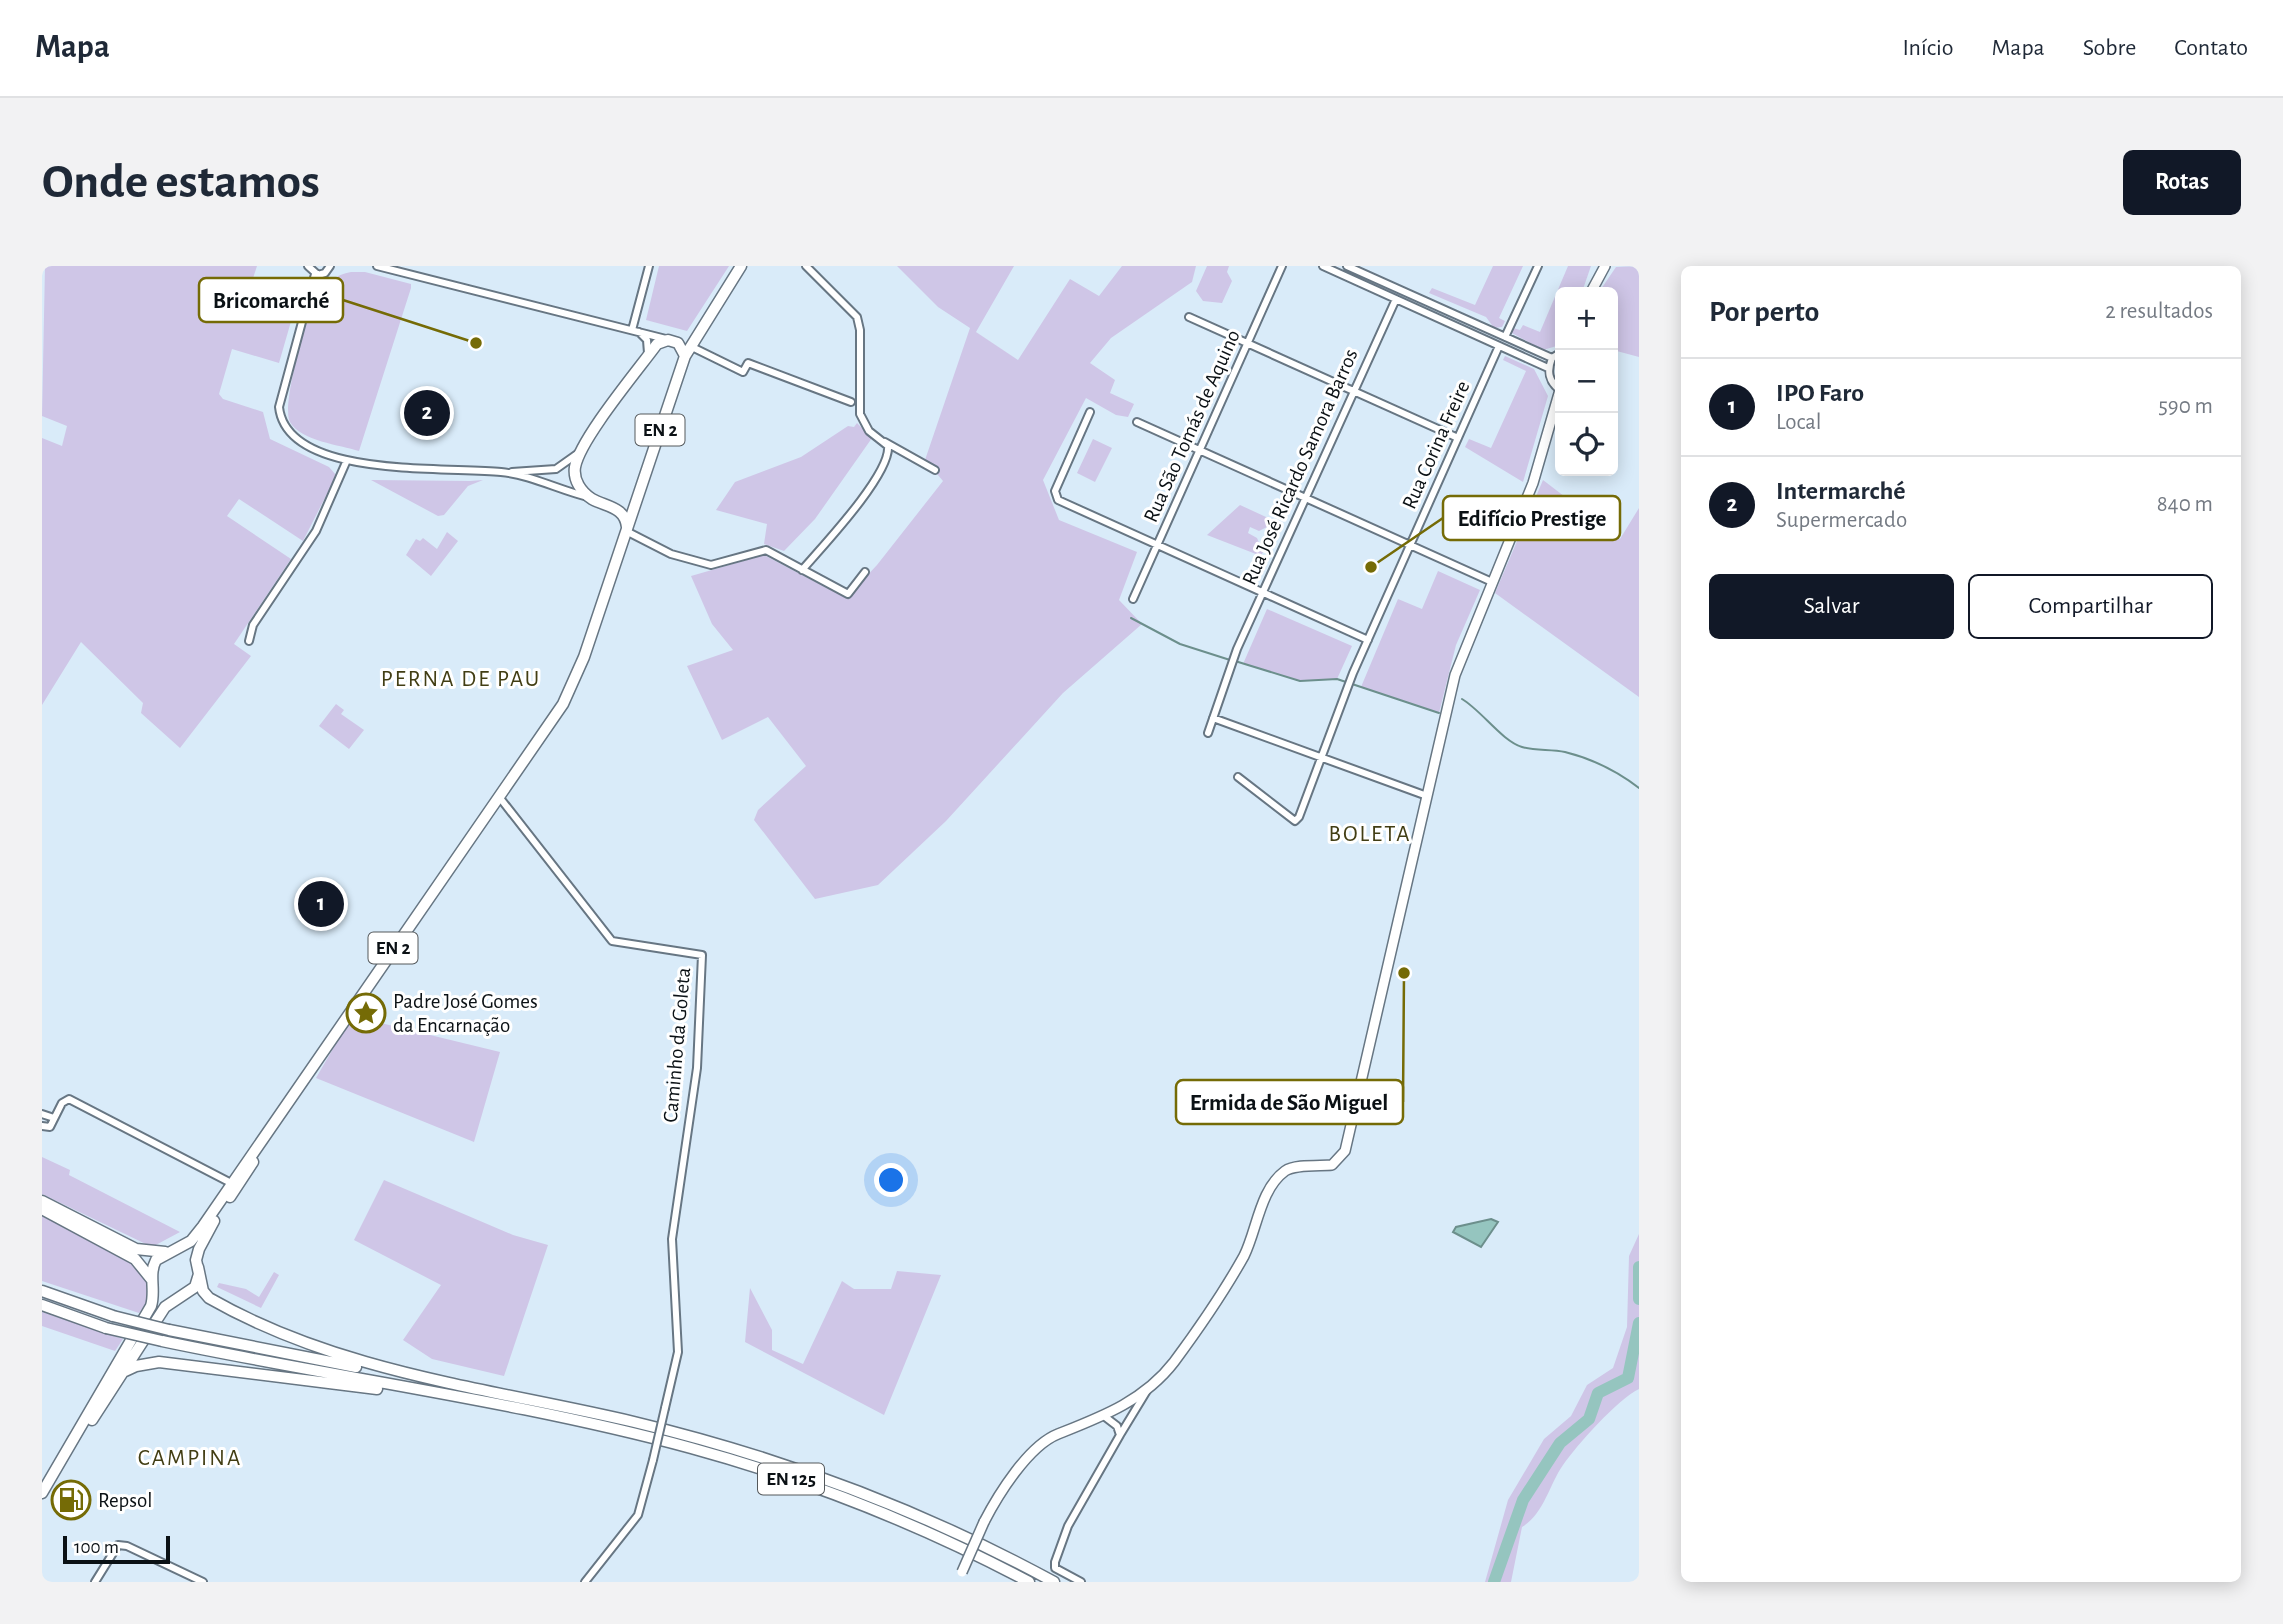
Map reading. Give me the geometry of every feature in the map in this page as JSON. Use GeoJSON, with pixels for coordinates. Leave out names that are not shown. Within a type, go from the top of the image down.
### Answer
{"type":"FeatureCollection","features":[{"type":"Feature","properties":{"kind":"main road","name":"EN 2"},"geometry":{"type":"LineString","coordinates":[[42,1495],[151,1306],[154,1283],[152,1266],[170,1251],[191,1241],[548,728],[577,674],[685,356],[741,266]]}},
{"type":"Feature","properties":{"kind":"main road"},"geometry":{"type":"LineString","coordinates":[[627,529],[625,518],[618,510],[590,498],[581,490],[575,475],[580,452],[660,342],[697,335]]}},
{"type":"Feature","properties":{"kind":"main road"},"geometry":{"type":"LineString","coordinates":[[669,340],[681,345],[685,356]]}},
{"type":"Feature","properties":{"kind":"main road"},"geometry":{"type":"LineString","coordinates":[[618,510],[635,504]]}},
{"type":"Feature","properties":{"kind":"main road","name":"EN 2"},"geometry":{"type":"LineString","coordinates":[[42,1495],[165,1307],[176,1297],[195,1287],[201,1241],[299,1084]]}},
{"type":"Feature","properties":{"kind":"main road"},"geometry":{"type":"LineString","coordinates":[[42,1201],[136,1249],[188,1253],[197,1264],[205,1295],[274,1332],[354,1361],[474,1388]]}},
{"type":"Feature","properties":{"kind":"main road"},"geometry":{"type":"LineString","coordinates":[[42,1209],[135,1259],[163,1294],[176,1297]]}},
{"type":"Feature","properties":{"kind":"main road","name":"EN 125"},"geometry":{"type":"LineString","coordinates":[[42,1291],[113,1316],[169,1330],[474,1388],[633,1422],[786,1465],[908,1511],[1054,1582]]}},
{"type":"Feature","properties":{"kind":"main road","name":"EN 125"},"geometry":{"type":"LineString","coordinates":[[42,1307],[106,1328],[162,1341],[540,1414],[691,1448],[809,1485],[919,1529],[1029,1582]]}},
{"type":"Feature","properties":{"kind":"main road"},"geometry":{"type":"LineString","coordinates":[[122,1372],[136,1366],[159,1362],[368,1387],[540,1414]]}},
{"type":"Feature","properties":{"kind":"street"},"geometry":{"type":"LineString","coordinates":[[308,266],[315,274]]}},
{"type":"Feature","properties":{"kind":"street"},"geometry":{"type":"LineString","coordinates":[[315,274],[326,273],[330,266]]}},
{"type":"Feature","properties":{"kind":"street"},"geometry":{"type":"LineString","coordinates":[[377,266],[669,340]]}},
{"type":"Feature","properties":{"kind":"street"},"geometry":{"type":"LineString","coordinates":[[635,330],[649,266]]}},
{"type":"Feature","properties":{"kind":"street"},"geometry":{"type":"LineString","coordinates":[[806,266],[857,317],[860,414],[869,431],[935,470]]}},
{"type":"Feature","properties":{"kind":"street","name":"Rua São Tomás de Aquino"},"geometry":{"type":"LineString","coordinates":[[1133,599],[1282,266]]}},
{"type":"Feature","properties":{"kind":"street"},"geometry":{"type":"LineString","coordinates":[[1323,266],[1548,368]]}},
{"type":"Feature","properties":{"kind":"street"},"geometry":{"type":"LineString","coordinates":[[1347,266],[1552,358]]}},
{"type":"Feature","properties":{"kind":"street"},"geometry":{"type":"LineString","coordinates":[[1505,337],[1538,266]]}},
{"type":"Feature","properties":{"kind":"street"},"geometry":{"type":"LineString","coordinates":[[1591,287],[1597,266]]}},
{"type":"Feature","properties":{"kind":"street"},"geometry":{"type":"LineString","coordinates":[[1593,287],[1605,266]]}},
{"type":"Feature","properties":{"kind":"street"},"geometry":{"type":"LineString","coordinates":[[315,274],[279,407],[283,425],[295,438],[347,460],[385,466],[503,472],[556,469],[580,452]]}},
{"type":"Feature","properties":{"kind":"street","name":"Rua José Ricardo Samora Barros"},"geometry":{"type":"LineString","coordinates":[[1208,733],[1236,652],[1396,299]]}},
{"type":"Feature","properties":{"kind":"street"},"geometry":{"type":"LineString","coordinates":[[1189,317],[1458,438]]}},
{"type":"Feature","properties":{"kind":"street"},"geometry":{"type":"LineString","coordinates":[[635,330],[647,340],[648,356]]}},
{"type":"Feature","properties":{"kind":"street"},"geometry":{"type":"LineString","coordinates":[[691,346],[743,372],[748,363],[851,402]]}},
{"type":"Feature","properties":{"kind":"street","name":"Rua Corina Freire"},"geometry":{"type":"LineString","coordinates":[[1238,777],[1295,821],[1347,687],[1499,346]]}},
{"type":"Feature","properties":{"kind":"street"},"geometry":{"type":"LineString","coordinates":[[1555,356],[1548,368],[1551,381],[1555,385]]}},
{"type":"Feature","properties":{"kind":"street"},"geometry":{"type":"LineString","coordinates":[[957,1582],[999,1493],[1023,1463],[1058,1434],[1123,1408],[1173,1363],[1244,1255],[1273,1181],[1287,1168],[1332,1165],[1345,1151],[1455,675],[1534,482],[1555,408]]}},
{"type":"Feature","properties":{"kind":"street"},"geometry":{"type":"LineString","coordinates":[[1090,412],[1055,491],[1058,500],[1368,640]]}},
{"type":"Feature","properties":{"kind":"street"},"geometry":{"type":"LineString","coordinates":[[1136,422],[1492,582]]}},
{"type":"Feature","properties":{"kind":"street"},"geometry":{"type":"LineString","coordinates":[[802,570],[844,522],[885,464],[888,446],[882,440]]}},
{"type":"Feature","properties":{"kind":"street"},"geometry":{"type":"LineString","coordinates":[[249,640],[253,625],[316,531],[347,460]]}},
{"type":"Feature","properties":{"kind":"street"},"geometry":{"type":"LineString","coordinates":[[503,472],[590,498]]}},
{"type":"Feature","properties":{"kind":"street"},"geometry":{"type":"LineString","coordinates":[[627,529],[671,554],[703,564],[711,565],[766,551],[848,594],[865,572]]}},
{"type":"Feature","properties":{"kind":"street"},"geometry":{"type":"LineString","coordinates":[[1213,718],[1427,796]]}},
{"type":"Feature","properties":{"kind":"street","name":"Caminho da Goleta"},"geometry":{"type":"LineString","coordinates":[[500,798],[611,941],[702,955],[697,1068],[672,1239],[678,1352],[638,1515],[585,1582]]}},
{"type":"Feature","properties":{"kind":"street"},"geometry":{"type":"LineString","coordinates":[[42,1126],[50,1127],[62,1103],[69,1099],[231,1183]]}},
{"type":"Feature","properties":{"kind":"street"},"geometry":{"type":"LineString","coordinates":[[42,1114],[54,1118]]}},
{"type":"Feature","properties":{"kind":"street"},"geometry":{"type":"LineString","coordinates":[[1081,1582],[1055,1568],[1055,1562],[1068,1526],[1149,1387]]}},
{"type":"Feature","properties":{"kind":"street"},"geometry":{"type":"LineString","coordinates":[[1104,1416],[1117,1426],[1120,1435]]}},
{"type":"Feature","properties":{"kind":"street"},"geometry":{"type":"LineString","coordinates":[[94,1582],[118,1545],[127,1546],[203,1582]]}},
{"type":"Feature","properties":{"kind":"shaded area"},"geometry":{"type":"Polygon","coordinates":[[[45,266],[257,266],[245,303],[292,318],[279,363],[232,349],[219,394],[223,399],[263,412],[270,439],[329,467],[336,475],[303,541],[239,499],[227,516],[291,559],[234,644],[251,656],[180,748],[141,713],[143,703],[81,642],[42,705],[42,438],[62,446],[67,426],[42,416],[45,266]]]}},
{"type":"Feature","properties":{"kind":"shaded area"},"geometry":{"type":"Polygon","coordinates":[[[659,266],[729,266],[687,331],[646,320],[659,266]]]}},
{"type":"Feature","properties":{"kind":"shaded area"},"geometry":{"type":"Polygon","coordinates":[[[897,266],[1014,266],[976,332],[1018,360],[1070,279],[1099,296],[1122,266],[1196,266],[1192,282],[1111,338],[1090,363],[1115,380],[1110,393],[1134,404],[1128,417],[1116,415],[1086,398],[1043,480],[1059,520],[1137,552],[1119,600],[1142,624],[1063,693],[946,821],[878,885],[815,899],[754,820],[758,810],[806,766],[768,717],[722,740],[687,666],[733,650],[712,624],[691,576],[764,555],[846,598],[877,565],[943,481],[925,460],[970,328],[938,307],[897,266]]]}},
{"type":"Feature","properties":{"kind":"shaded area"},"geometry":{"type":"Polygon","coordinates":[[[1207,266],[1229,266],[1227,272],[1232,281],[1222,303],[1203,301],[1196,291],[1207,266]]]}},
{"type":"Feature","properties":{"kind":"shaded area"},"geometry":{"type":"Polygon","coordinates":[[[1493,266],[1523,266],[1499,318],[1505,321],[1502,327],[1494,328],[1486,317],[1429,293],[1432,288],[1475,305],[1493,266]]]}},
{"type":"Feature","properties":{"kind":"shaded area"},"geometry":{"type":"Polygon","coordinates":[[[1568,266],[1591,266],[1584,287],[1559,287],[1568,266]]]}},
{"type":"Feature","properties":{"kind":"shaded area"},"geometry":{"type":"Polygon","coordinates":[[[1639,266],[1639,357],[1618,351],[1618,287],[1602,287],[1616,267],[1639,266]]]}},
{"type":"Feature","properties":{"kind":"shaded area"},"geometry":{"type":"Polygon","coordinates":[[[351,272],[365,272],[411,284],[359,451],[303,434],[290,422],[288,413],[296,360],[317,296],[327,283],[351,272]]]}},
{"type":"Feature","properties":{"kind":"shaded area"},"geometry":{"type":"Polygon","coordinates":[[[1555,297],[1555,346],[1543,350],[1512,333],[1513,328],[1520,330],[1523,325],[1540,332],[1555,297]]]}},
{"type":"Feature","properties":{"kind":"shaded area"},"geometry":{"type":"Polygon","coordinates":[[[1505,356],[1534,369],[1548,396],[1523,482],[1465,447],[1469,439],[1491,448],[1526,371],[1503,360],[1505,356]]]}},
{"type":"Feature","properties":{"kind":"shaded area"},"geometry":{"type":"Polygon","coordinates":[[[857,423],[872,438],[815,519],[784,551],[764,544],[767,524],[716,510],[735,482],[801,457],[848,426],[854,427],[857,423]]]}},
{"type":"Feature","properties":{"kind":"shaded area"},"geometry":{"type":"Polygon","coordinates":[[[1093,439],[1112,448],[1095,482],[1077,473],[1093,439]]]}},
{"type":"Feature","properties":{"kind":"shaded area"},"geometry":{"type":"Polygon","coordinates":[[[371,480],[483,480],[468,486],[444,515],[438,516],[371,480]]]}},
{"type":"Feature","properties":{"kind":"shaded area"},"geometry":{"type":"Polygon","coordinates":[[[1543,480],[1620,539],[1639,508],[1639,697],[1495,593],[1543,480]]]}},
{"type":"Feature","properties":{"kind":"shaded area"},"geometry":{"type":"Polygon","coordinates":[[[1240,505],[1277,522],[1259,531],[1250,527],[1248,533],[1257,538],[1263,552],[1261,556],[1207,535],[1240,505]]]}},
{"type":"Feature","properties":{"kind":"shaded area"},"geometry":{"type":"Polygon","coordinates":[[[447,532],[458,541],[431,576],[406,555],[416,539],[420,541],[423,538],[437,549],[447,532]]]}},
{"type":"Feature","properties":{"kind":"shaded area"},"geometry":{"type":"Polygon","coordinates":[[[1438,571],[1480,590],[1456,645],[1439,713],[1361,687],[1398,599],[1422,609],[1438,571]]]}},
{"type":"Feature","properties":{"kind":"shaded area"},"geometry":{"type":"Polygon","coordinates":[[[1267,609],[1352,646],[1337,679],[1300,681],[1243,664],[1267,609]]]}},
{"type":"Feature","properties":{"kind":"shaded area"},"geometry":{"type":"Polygon","coordinates":[[[336,704],[344,710],[341,714],[364,730],[349,749],[319,726],[336,704]]]}},
{"type":"Feature","properties":{"kind":"shaded area"},"geometry":{"type":"Polygon","coordinates":[[[352,1016],[500,1052],[474,1142],[316,1078],[352,1016]]]}},
{"type":"Feature","properties":{"kind":"shaded area"},"geometry":{"type":"Polygon","coordinates":[[[42,1157],[70,1170],[69,1175],[180,1232],[152,1247],[42,1194],[42,1157]]]}},
{"type":"Feature","properties":{"kind":"shaded area"},"geometry":{"type":"Polygon","coordinates":[[[384,1180],[513,1235],[548,1245],[504,1376],[432,1359],[403,1340],[441,1285],[354,1240],[384,1180]]]}},
{"type":"Feature","properties":{"kind":"shaded area"},"geometry":{"type":"Polygon","coordinates":[[[42,1214],[104,1245],[135,1266],[150,1288],[148,1298],[139,1313],[42,1281],[42,1214]]]}},
{"type":"Feature","properties":{"kind":"shaded area"},"geometry":{"type":"Polygon","coordinates":[[[1491,1219],[1498,1222],[1481,1247],[1453,1232],[1456,1227],[1491,1219]]]}},
{"type":"Feature","properties":{"kind":"shaded area"},"geometry":{"type":"Polygon","coordinates":[[[1639,1234],[1639,1389],[1609,1412],[1563,1465],[1536,1515],[1522,1527],[1511,1582],[1485,1582],[1508,1500],[1544,1439],[1571,1416],[1587,1385],[1613,1368],[1627,1327],[1629,1256],[1639,1234]]]}},
{"type":"Feature","properties":{"kind":"shaded area"},"geometry":{"type":"Polygon","coordinates":[[[897,1271],[941,1275],[884,1415],[745,1342],[750,1288],[772,1330],[772,1350],[803,1364],[842,1281],[854,1289],[891,1289],[897,1271]]]}},
{"type":"Feature","properties":{"kind":"shaded area"},"geometry":{"type":"Polygon","coordinates":[[[274,1272],[279,1275],[261,1308],[217,1287],[219,1283],[246,1289],[259,1297],[274,1272]]]}},
{"type":"Feature","properties":{"kind":"shaded area"},"geometry":{"type":"Polygon","coordinates":[[[42,1312],[123,1339],[115,1351],[42,1326],[42,1312]]]}},
{"type":"Feature","properties":{"kind":"waterway"},"geometry":{"type":"LineString","coordinates":[[1131,618],[1180,644],[1230,660]]}},
{"type":"Feature","properties":{"kind":"waterway"},"geometry":{"type":"LineString","coordinates":[[1235,661],[1300,681],[1337,679],[1439,713]]}},
{"type":"Feature","properties":{"kind":"waterway"},"geometry":{"type":"LineString","coordinates":[[1462,699],[1514,744],[1585,758],[1613,771],[1639,788]]}},
{"type":"Feature","properties":{"kind":"waterway"},"geometry":{"type":"LineString","coordinates":[[1639,1267],[1639,1299]]}},
{"type":"Feature","properties":{"kind":"waterway"},"geometry":{"type":"LineString","coordinates":[[1494,1582],[1523,1500],[1560,1443],[1589,1419],[1598,1393],[1628,1378],[1639,1323]]}},
{"type":"Feature","properties":{"kind":"place","name":"Bricomarché"},"geometry":{"type":"Point","coordinates":[476,343]}},
{"type":"Feature","properties":{"kind":"place","name":"Intermarché"},"geometry":{"type":"Point","coordinates":[427,413]}},
{"type":"Feature","properties":{"kind":"place","name":"Edifício Prestige"},"geometry":{"type":"Point","coordinates":[1371,567]}},
{"type":"Feature","properties":{"kind":"place","name":"IPO Faro"},"geometry":{"type":"Point","coordinates":[321,904]}},
{"type":"Feature","properties":{"kind":"place","name":"Ermida de São Miguel"},"geometry":{"type":"Point","coordinates":[1404,973]}},
{"type":"Feature","properties":{"kind":"place","name":"Padre José Gomes da Encarnação"},"geometry":{"type":"Point","coordinates":[366,1013]}},
{"type":"Feature","properties":{"kind":"place","name":"Repsol"},"geometry":{"type":"Point","coordinates":[71,1500]}},
{"type":"Feature","properties":{"kind":"district","name":"PERNA DE PAU"},"geometry":{"type":"Point","coordinates":[461,679]}},
{"type":"Feature","properties":{"kind":"district","name":"BOLETA"},"geometry":{"type":"Point","coordinates":[1370,834]}},
{"type":"Feature","properties":{"kind":"district","name":"CAMPINA"},"geometry":{"type":"Point","coordinates":[190,1458]}}]}
